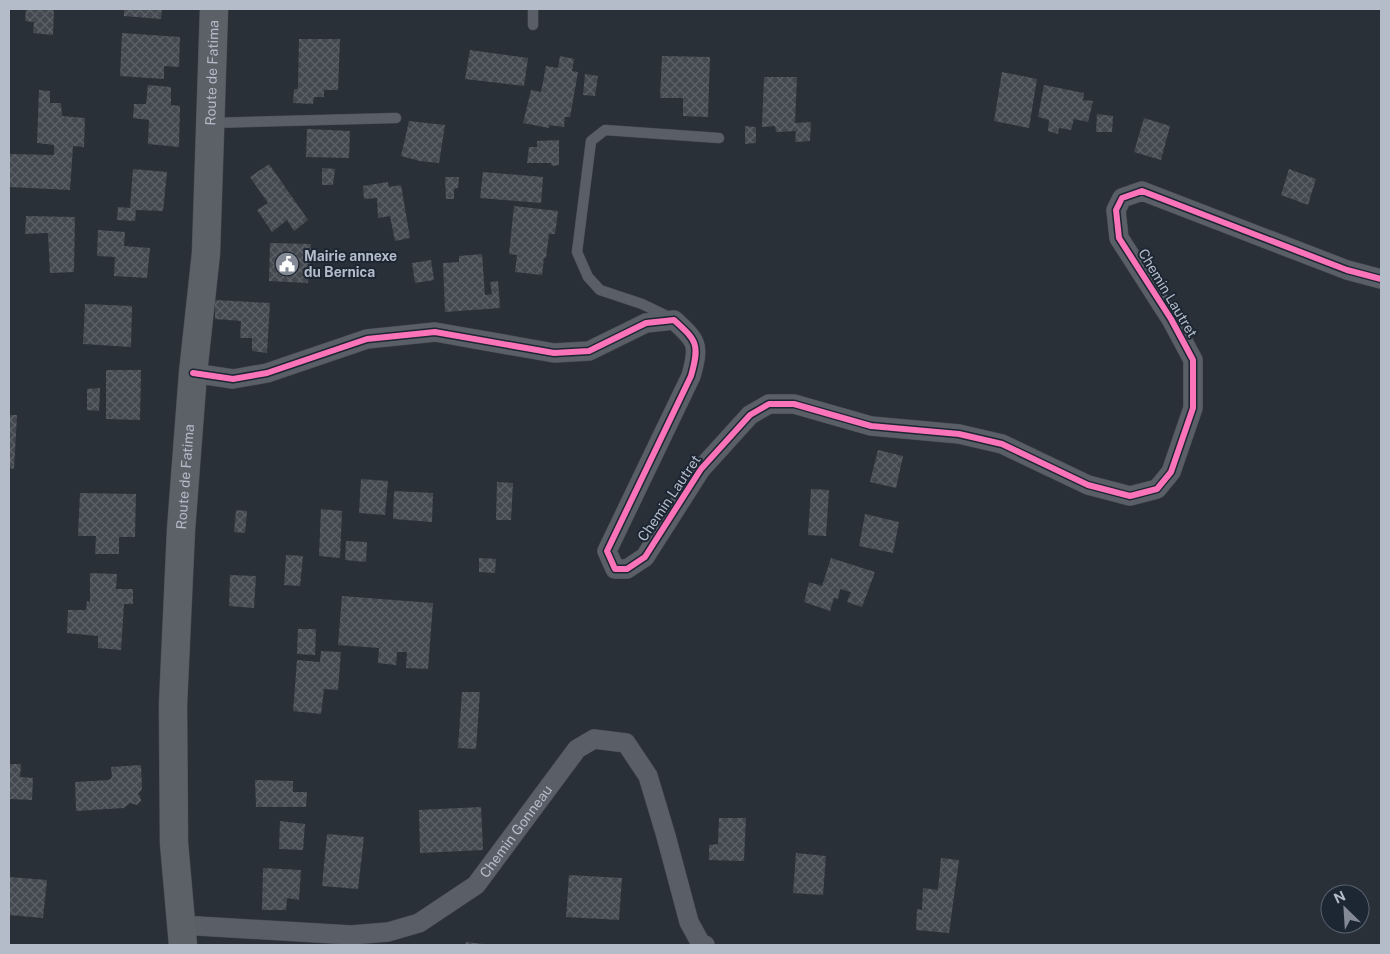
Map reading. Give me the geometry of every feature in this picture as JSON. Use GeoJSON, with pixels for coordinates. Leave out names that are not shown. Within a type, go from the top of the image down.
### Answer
{"type":"FeatureCollection","features":[{"type":"Feature","properties":{"kind":"main road","name":"Route de Fatima"},"geometry":{"type":"LineString","coordinates":[[182,935],[174,843],[173,705],[181,530],[193,373],[206,253],[214,9]]}},
{"type":"Feature","properties":{"kind":"street","name":"Chemin Lautret"},"geometry":{"type":"LineString","coordinates":[[674,320],[692,338],[697,356],[691,376],[607,551],[615,569],[627,568],[644,557],[701,468],[750,415],[769,404],[794,404],[871,426],[960,434],[1002,444],[1088,485],[1130,496],[1157,489],[1171,472],[1193,408],[1193,360],[1171,319],[1119,238],[1116,210],[1122,198],[1142,191],[1348,270],[1381,279]]}},
{"type":"Feature","properties":{"kind":"street"},"geometry":{"type":"LineString","coordinates":[[193,373],[232,379],[267,373],[367,339],[435,332],[554,353],[589,351],[646,323],[674,320]]}},
{"type":"Feature","properties":{"kind":"street","name":"Chemin Gonneau"},"geometry":{"type":"LineString","coordinates":[[182,935],[351,935],[388,932],[420,923],[476,885],[577,749],[594,739],[626,743],[648,776],[689,922],[702,944],[705,945]]}},
{"type":"Feature","properties":{"kind":"lane"},"geometry":{"type":"LineString","coordinates":[[532,25],[534,9]]}},
{"type":"Feature","properties":{"kind":"lane"},"geometry":{"type":"LineString","coordinates":[[210,123],[396,118]]}},
{"type":"Feature","properties":{"kind":"lane"},"geometry":{"type":"LineString","coordinates":[[674,320],[642,304],[600,290],[588,277],[577,252],[591,140],[605,130],[719,138]]}},
{"type":"Feature","properties":{"kind":"building"},"geometry":{"type":"Polygon","coordinates":[[[26,9],[54,9],[53,35],[33,33],[34,22],[25,21],[26,9]]]}},
{"type":"Feature","properties":{"kind":"building"},"geometry":{"type":"Polygon","coordinates":[[[124,9],[162,9],[161,19],[124,16],[124,9]]]}},
{"type":"Feature","properties":{"kind":"building"},"geometry":{"type":"Polygon","coordinates":[[[122,33],[180,37],[179,67],[164,66],[164,79],[120,76],[122,33]]]}},
{"type":"Feature","properties":{"kind":"building"},"geometry":{"type":"Polygon","coordinates":[[[299,39],[340,39],[338,90],[324,90],[324,97],[314,97],[313,104],[293,103],[294,89],[298,89],[299,39]]]}},
{"type":"Feature","properties":{"kind":"building"},"geometry":{"type":"Polygon","coordinates":[[[470,50],[528,58],[524,86],[465,79],[470,50]]]}},
{"type":"Feature","properties":{"kind":"building"},"geometry":{"type":"Polygon","coordinates":[[[560,56],[574,59],[572,71],[578,72],[570,117],[565,117],[564,127],[549,125],[549,128],[523,123],[531,90],[541,92],[546,66],[558,68],[560,56]]]}},
{"type":"Feature","properties":{"kind":"building"},"geometry":{"type":"Polygon","coordinates":[[[662,56],[710,57],[708,117],[683,116],[683,98],[660,98],[662,56]]]}},
{"type":"Feature","properties":{"kind":"building"},"geometry":{"type":"Polygon","coordinates":[[[1002,72],[1037,79],[1029,128],[994,121],[1002,72]]]}},
{"type":"Feature","properties":{"kind":"building"},"geometry":{"type":"Polygon","coordinates":[[[585,74],[598,76],[595,96],[583,95],[585,74]]]}},
{"type":"Feature","properties":{"kind":"building"},"geometry":{"type":"Polygon","coordinates":[[[764,77],[797,77],[795,123],[811,122],[810,141],[795,142],[796,131],[776,132],[775,126],[762,127],[764,77]]]}},
{"type":"Feature","properties":{"kind":"building"},"geometry":{"type":"Polygon","coordinates":[[[148,85],[171,87],[171,105],[180,106],[179,147],[148,144],[149,120],[133,118],[134,104],[146,104],[148,85]]]}},
{"type":"Feature","properties":{"kind":"building"},"geometry":{"type":"Polygon","coordinates":[[[1044,85],[1084,93],[1083,100],[1093,101],[1088,122],[1074,119],[1071,130],[1059,128],[1058,134],[1048,131],[1049,120],[1038,117],[1044,85]]]}},
{"type":"Feature","properties":{"kind":"building"},"geometry":{"type":"Polygon","coordinates":[[[39,90],[50,91],[50,103],[61,103],[62,116],[85,118],[84,147],[73,146],[70,190],[9,187],[9,154],[54,155],[54,145],[37,143],[39,90]]]}},
{"type":"Feature","properties":{"kind":"building"},"geometry":{"type":"Polygon","coordinates":[[[1097,114],[1113,116],[1112,132],[1096,132],[1097,114]]]}},
{"type":"Feature","properties":{"kind":"building"},"geometry":{"type":"Polygon","coordinates":[[[1144,118],[1170,126],[1161,160],[1134,152],[1144,118]]]}},
{"type":"Feature","properties":{"kind":"building"},"geometry":{"type":"Polygon","coordinates":[[[409,121],[445,125],[439,163],[401,156],[409,121]]]}},
{"type":"Feature","properties":{"kind":"building"},"geometry":{"type":"Polygon","coordinates":[[[745,126],[756,127],[756,143],[745,144],[745,126]]]}},
{"type":"Feature","properties":{"kind":"building"},"geometry":{"type":"Polygon","coordinates":[[[307,129],[350,131],[349,158],[306,157],[307,129]]]}},
{"type":"Feature","properties":{"kind":"building"},"geometry":{"type":"Polygon","coordinates":[[[559,140],[559,165],[527,163],[529,147],[537,147],[537,141],[559,140]]]}},
{"type":"Feature","properties":{"kind":"building"},"geometry":{"type":"Polygon","coordinates":[[[269,164],[308,220],[294,231],[287,220],[272,232],[257,210],[268,203],[250,177],[269,164]]]}},
{"type":"Feature","properties":{"kind":"building"},"geometry":{"type":"Polygon","coordinates":[[[322,168],[335,169],[333,185],[322,185],[322,168]]]}},
{"type":"Feature","properties":{"kind":"building"},"geometry":{"type":"Polygon","coordinates":[[[133,169],[167,172],[163,211],[136,210],[135,221],[117,220],[118,207],[130,208],[133,169]]]}},
{"type":"Feature","properties":{"kind":"building"},"geometry":{"type":"Polygon","coordinates":[[[1289,169],[1316,179],[1308,205],[1281,195],[1289,169]]]}},
{"type":"Feature","properties":{"kind":"building"},"geometry":{"type":"Polygon","coordinates":[[[483,172],[543,177],[541,203],[480,198],[483,172]]]}},
{"type":"Feature","properties":{"kind":"building"},"geometry":{"type":"Polygon","coordinates":[[[445,177],[459,177],[458,188],[454,189],[454,199],[446,199],[445,177]]]}},
{"type":"Feature","properties":{"kind":"building"},"geometry":{"type":"Polygon","coordinates":[[[388,182],[389,187],[401,185],[410,238],[395,241],[390,216],[378,218],[377,198],[364,199],[363,186],[388,182]]]}},
{"type":"Feature","properties":{"kind":"building"},"geometry":{"type":"Polygon","coordinates":[[[514,206],[558,211],[555,234],[549,234],[542,275],[515,272],[517,255],[509,254],[514,206]]]}},
{"type":"Feature","properties":{"kind":"building"},"geometry":{"type":"Polygon","coordinates":[[[26,216],[75,217],[74,272],[50,273],[48,233],[25,234],[26,216]]]}},
{"type":"Feature","properties":{"kind":"building"},"geometry":{"type":"Polygon","coordinates":[[[98,230],[125,232],[124,246],[150,248],[147,278],[114,276],[115,257],[97,256],[98,230]]]}},
{"type":"Feature","properties":{"kind":"building"},"geometry":{"type":"Polygon","coordinates":[[[270,243],[311,244],[308,283],[269,281],[270,243]]]}},
{"type":"Feature","properties":{"kind":"building"},"geometry":{"type":"Polygon","coordinates":[[[482,254],[485,295],[492,294],[490,282],[498,281],[500,308],[445,312],[443,263],[459,262],[459,256],[482,254]]]}},
{"type":"Feature","properties":{"kind":"building"},"geometry":{"type":"Polygon","coordinates":[[[431,260],[434,280],[415,283],[412,263],[431,260]]]}},
{"type":"Feature","properties":{"kind":"building"},"geometry":{"type":"Polygon","coordinates":[[[215,300],[270,303],[267,353],[252,351],[252,338],[240,338],[241,321],[215,319],[215,300]]]}},
{"type":"Feature","properties":{"kind":"building"},"geometry":{"type":"Polygon","coordinates":[[[85,304],[132,306],[131,347],[83,344],[85,304]]]}},
{"type":"Feature","properties":{"kind":"building"},"geometry":{"type":"Polygon","coordinates":[[[106,370],[141,370],[140,420],[106,419],[106,370]]]}},
{"type":"Feature","properties":{"kind":"building"},"geometry":{"type":"Polygon","coordinates":[[[100,388],[99,411],[87,410],[87,389],[100,388]]]}},
{"type":"Feature","properties":{"kind":"building"},"geometry":{"type":"Polygon","coordinates":[[[9,415],[17,415],[14,469],[9,468],[9,415]]]}},
{"type":"Feature","properties":{"kind":"building"},"geometry":{"type":"Polygon","coordinates":[[[878,450],[903,456],[896,488],[870,482],[878,450]]]}},
{"type":"Feature","properties":{"kind":"building"},"geometry":{"type":"Polygon","coordinates":[[[361,479],[388,481],[385,515],[359,513],[361,479]]]}},
{"type":"Feature","properties":{"kind":"building"},"geometry":{"type":"Polygon","coordinates":[[[497,482],[513,483],[511,520],[496,520],[497,482]]]}},
{"type":"Feature","properties":{"kind":"building"},"geometry":{"type":"Polygon","coordinates":[[[811,489],[829,490],[826,536],[808,535],[811,489]]]}},
{"type":"Feature","properties":{"kind":"building"},"geometry":{"type":"Polygon","coordinates":[[[394,491],[433,493],[432,522],[393,519],[394,491]]]}},
{"type":"Feature","properties":{"kind":"building"},"geometry":{"type":"Polygon","coordinates":[[[80,493],[136,494],[135,537],[119,537],[119,554],[95,554],[96,536],[78,536],[80,493]]]}},
{"type":"Feature","properties":{"kind":"building"},"geometry":{"type":"Polygon","coordinates":[[[321,509],[342,511],[340,558],[319,556],[321,509]]]}},
{"type":"Feature","properties":{"kind":"building"},"geometry":{"type":"Polygon","coordinates":[[[236,510],[247,511],[245,533],[234,532],[236,510]]]}},
{"type":"Feature","properties":{"kind":"building"},"geometry":{"type":"Polygon","coordinates":[[[865,514],[899,522],[893,553],[859,546],[865,514]]]}},
{"type":"Feature","properties":{"kind":"building"},"geometry":{"type":"Polygon","coordinates":[[[346,541],[367,542],[366,562],[345,560],[346,541]]]}},
{"type":"Feature","properties":{"kind":"building"},"geometry":{"type":"Polygon","coordinates":[[[286,555],[303,556],[300,586],[284,585],[286,555]]]}},
{"type":"Feature","properties":{"kind":"building"},"geometry":{"type":"Polygon","coordinates":[[[479,558],[496,559],[495,573],[479,572],[479,558]]]}},
{"type":"Feature","properties":{"kind":"building"},"geometry":{"type":"Polygon","coordinates":[[[831,558],[875,572],[862,607],[847,602],[851,592],[840,589],[838,599],[834,598],[830,611],[804,602],[809,582],[822,586],[831,558]]]}},
{"type":"Feature","properties":{"kind":"building"},"geometry":{"type":"Polygon","coordinates":[[[90,573],[117,574],[116,589],[133,589],[133,604],[124,604],[121,650],[98,648],[98,636],[67,633],[68,610],[86,610],[87,601],[90,602],[90,573]]]}},
{"type":"Feature","properties":{"kind":"building"},"geometry":{"type":"Polygon","coordinates":[[[230,575],[256,576],[254,608],[229,606],[230,575]]]}},
{"type":"Feature","properties":{"kind":"building"},"geometry":{"type":"Polygon","coordinates":[[[342,596],[433,603],[428,669],[406,668],[407,652],[397,652],[396,665],[378,663],[379,648],[338,645],[342,596]]]}},
{"type":"Feature","properties":{"kind":"building"},"geometry":{"type":"Polygon","coordinates":[[[298,629],[316,629],[315,655],[297,654],[298,629]]]}},
{"type":"Feature","properties":{"kind":"building"},"geometry":{"type":"Polygon","coordinates":[[[321,651],[341,652],[338,690],[324,689],[321,714],[293,711],[297,660],[320,662],[321,651]]]}},
{"type":"Feature","properties":{"kind":"building"},"geometry":{"type":"Polygon","coordinates":[[[462,692],[480,692],[476,749],[458,748],[462,692]]]}},
{"type":"Feature","properties":{"kind":"building"},"geometry":{"type":"Polygon","coordinates":[[[9,764],[21,764],[20,777],[33,778],[32,800],[9,799],[9,764]]]}},
{"type":"Feature","properties":{"kind":"building"},"geometry":{"type":"Polygon","coordinates":[[[141,765],[142,789],[138,794],[141,801],[137,805],[130,803],[124,808],[76,811],[75,782],[109,780],[112,777],[111,767],[141,765]]]}},
{"type":"Feature","properties":{"kind":"building"},"geometry":{"type":"Polygon","coordinates":[[[255,780],[293,781],[293,792],[307,792],[306,807],[256,807],[255,780]]]}},
{"type":"Feature","properties":{"kind":"building"},"geometry":{"type":"Polygon","coordinates":[[[481,807],[483,850],[420,853],[419,810],[481,807]]]}},
{"type":"Feature","properties":{"kind":"building"},"geometry":{"type":"Polygon","coordinates":[[[719,818],[746,818],[744,861],[709,860],[709,845],[718,844],[719,818]]]}},
{"type":"Feature","properties":{"kind":"building"},"geometry":{"type":"Polygon","coordinates":[[[280,821],[305,824],[303,850],[279,849],[280,821]]]}},
{"type":"Feature","properties":{"kind":"building"},"geometry":{"type":"Polygon","coordinates":[[[327,834],[364,837],[358,889],[322,886],[327,834]]]}},
{"type":"Feature","properties":{"kind":"building"},"geometry":{"type":"Polygon","coordinates":[[[796,853],[826,856],[823,895],[793,893],[796,853]]]}},
{"type":"Feature","properties":{"kind":"building"},"geometry":{"type":"Polygon","coordinates":[[[941,858],[959,860],[949,933],[916,930],[917,909],[922,910],[923,888],[938,890],[941,858]]]}},
{"type":"Feature","properties":{"kind":"building"},"geometry":{"type":"Polygon","coordinates":[[[263,868],[301,870],[299,900],[287,898],[286,910],[262,910],[263,868]]]}},
{"type":"Feature","properties":{"kind":"building"},"geometry":{"type":"Polygon","coordinates":[[[569,875],[622,878],[619,920],[566,917],[569,875]]]}},
{"type":"Feature","properties":{"kind":"building"},"geometry":{"type":"Polygon","coordinates":[[[9,877],[47,880],[43,918],[9,915],[9,877]]]}},
{"type":"Feature","properties":{"kind":"building"},"geometry":{"type":"Polygon","coordinates":[[[466,942],[484,944],[484,945],[465,945],[466,942]]]}},
{"type":"Feature","properties":{"kind":"cycle path"},"geometry":{"type":"LineString","coordinates":[[193,373],[233,379],[267,373],[367,339],[435,332],[554,353],[589,351],[646,323],[674,320],[692,339],[696,350],[694,365],[691,376],[607,551],[615,569],[627,569],[645,557],[701,469],[750,415],[769,404],[794,404],[871,426],[959,434],[1002,444],[1088,485],[1130,496],[1157,489],[1171,472],[1193,408],[1193,360],[1171,319],[1119,238],[1116,210],[1122,198],[1142,191],[1347,270],[1381,279]]}},
{"type":"Feature","properties":{"kind":"place","name":"Mairie annexe du Bernica"},"geometry":{"type":"Point","coordinates":[287,264]}}]}
